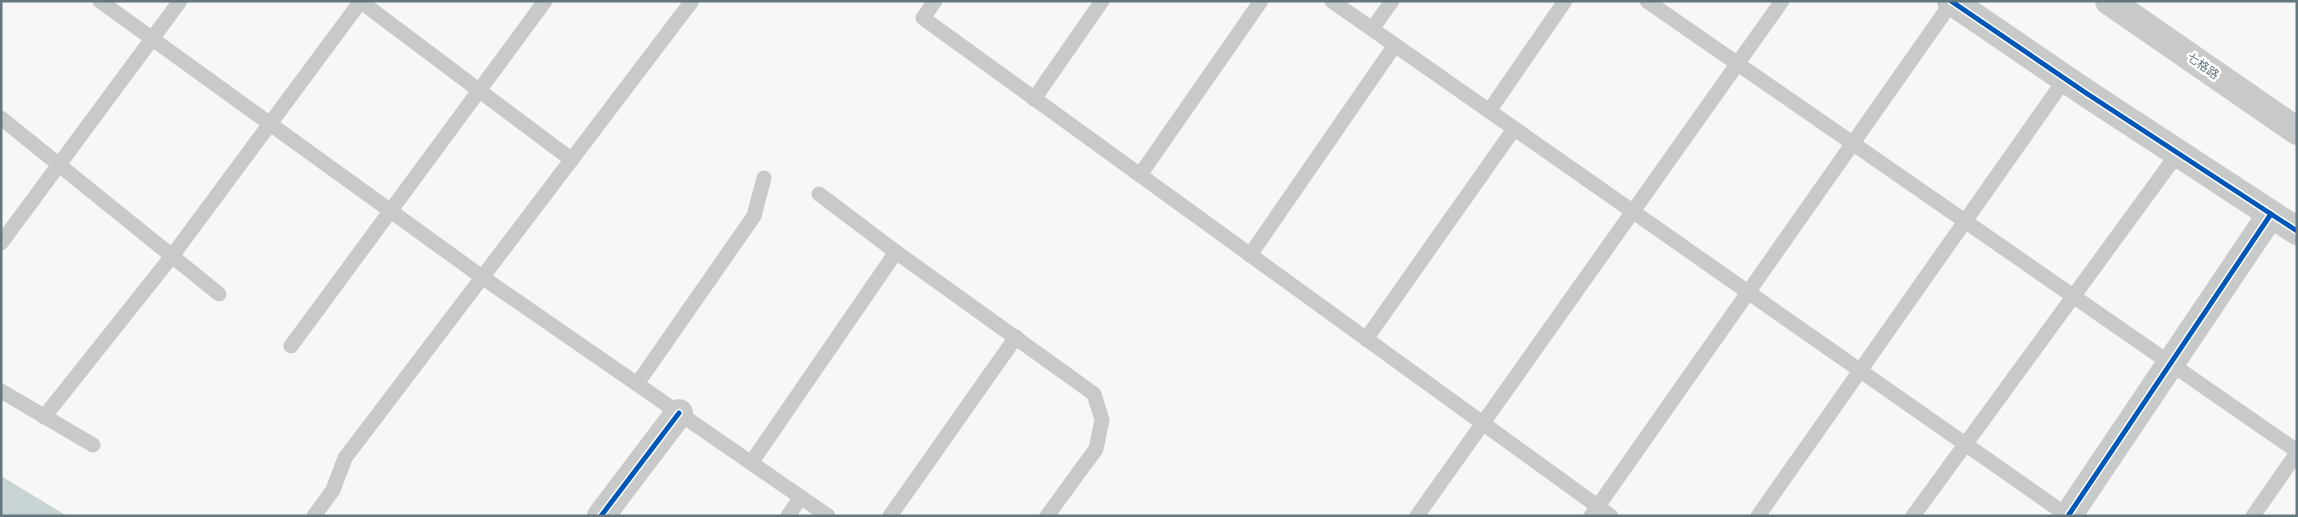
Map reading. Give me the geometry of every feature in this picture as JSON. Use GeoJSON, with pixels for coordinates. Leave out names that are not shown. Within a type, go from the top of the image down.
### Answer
{"type":"FeatureCollection","features":[{"type":"Feature","properties":{"kind":"street"},"geometry":{"type":"LineString","coordinates":[[1952,1],[2065,79],[2297,231]]}},
{"type":"Feature","properties":{"kind":"street","name":"七格路"},"geometry":{"type":"LineString","coordinates":[[2109,1],[2297,131]]}},
{"type":"Feature","properties":{"kind":"street"},"geometry":{"type":"LineString","coordinates":[[2068,516],[2271,214]]}},
{"type":"Feature","properties":{"kind":"street"},"geometry":{"type":"LineString","coordinates":[[601,516],[679,413]]}},
{"type":"Feature","properties":{"kind":"lane"},"geometry":{"type":"LineString","coordinates":[[100,1],[482,277],[828,516]]}},
{"type":"Feature","properties":{"kind":"lane"},"geometry":{"type":"LineString","coordinates":[[1,243],[180,1]]}},
{"type":"Feature","properties":{"kind":"lane"},"geometry":{"type":"LineString","coordinates":[[44,417],[172,256],[360,1],[572,160]]}},
{"type":"Feature","properties":{"kind":"lane"},"geometry":{"type":"LineString","coordinates":[[291,346],[545,1]]}},
{"type":"Feature","properties":{"kind":"lane"},"geometry":{"type":"LineString","coordinates":[[935,1],[922,18],[1482,424],[1594,511],[1611,516]]}},
{"type":"Feature","properties":{"kind":"lane"},"geometry":{"type":"LineString","coordinates":[[1034,99],[1102,1]]}},
{"type":"Feature","properties":{"kind":"lane"},"geometry":{"type":"LineString","coordinates":[[1140,175],[1261,1]]}},
{"type":"Feature","properties":{"kind":"lane"},"geometry":{"type":"LineString","coordinates":[[1332,1],[2068,516]]}},
{"type":"Feature","properties":{"kind":"lane"},"geometry":{"type":"LineString","coordinates":[[1372,29],[1392,1]]}},
{"type":"Feature","properties":{"kind":"lane"},"geometry":{"type":"LineString","coordinates":[[1489,111],[1565,1]]}},
{"type":"Feature","properties":{"kind":"lane"},"geometry":{"type":"LineString","coordinates":[[1647,1],[2297,452],[2253,516]]}},
{"type":"Feature","properties":{"kind":"lane"},"geometry":{"type":"LineString","coordinates":[[1424,513],[1482,424],[1782,1]]}},
{"type":"Feature","properties":{"kind":"lane"},"geometry":{"type":"LineString","coordinates":[[1594,511],[1952,1]]}},
{"type":"Feature","properties":{"kind":"lane"},"geometry":{"type":"LineString","coordinates":[[314,516],[332,490],[345,458],[572,160],[689,2]]}},
{"type":"Feature","properties":{"kind":"lane"},"geometry":{"type":"LineString","coordinates":[[1250,255],[1395,45]]}},
{"type":"Feature","properties":{"kind":"lane"},"geometry":{"type":"LineString","coordinates":[[1758,516],[2065,79]]}},
{"type":"Feature","properties":{"kind":"lane"},"geometry":{"type":"LineString","coordinates":[[1,118],[219,294]]}},
{"type":"Feature","properties":{"kind":"lane"},"geometry":{"type":"LineString","coordinates":[[1366,339],[1514,129]]}},
{"type":"Feature","properties":{"kind":"lane"},"geometry":{"type":"LineString","coordinates":[[1913,516],[2178,153]]}},
{"type":"Feature","properties":{"kind":"lane"},"geometry":{"type":"LineString","coordinates":[[637,384],[754,216],[764,178]]}},
{"type":"Feature","properties":{"kind":"lane"},"geometry":{"type":"LineString","coordinates":[[819,194],[896,252],[1094,394],[1102,420],[1096,449],[1047,516]]}},
{"type":"Feature","properties":{"kind":"lane"},"geometry":{"type":"LineString","coordinates":[[751,463],[896,252]]}},
{"type":"Feature","properties":{"kind":"lane"},"geometry":{"type":"LineString","coordinates":[[890,516],[1016,337]]}},
{"type":"Feature","properties":{"kind":"lane"},"geometry":{"type":"LineString","coordinates":[[1,391],[93,445]]}},
{"type":"Feature","properties":{"kind":"lane"},"geometry":{"type":"LineString","coordinates":[[788,516],[801,497]]}},
{"type":"Feature","properties":{"kind":"shaded area"},"geometry":{"type":"Polygon","coordinates":[[[1,476],[67,516],[1,516],[1,476]]]}},
{"type":"Feature","properties":{"kind":"cycle path"},"geometry":{"type":"LineString","coordinates":[[1951,1],[2086,93],[2297,231]]}},
{"type":"Feature","properties":{"kind":"cycle path"},"geometry":{"type":"LineString","coordinates":[[2068,516],[2271,214]]}},
{"type":"Feature","properties":{"kind":"cycle path"},"geometry":{"type":"LineString","coordinates":[[601,516],[679,413]]}}]}
